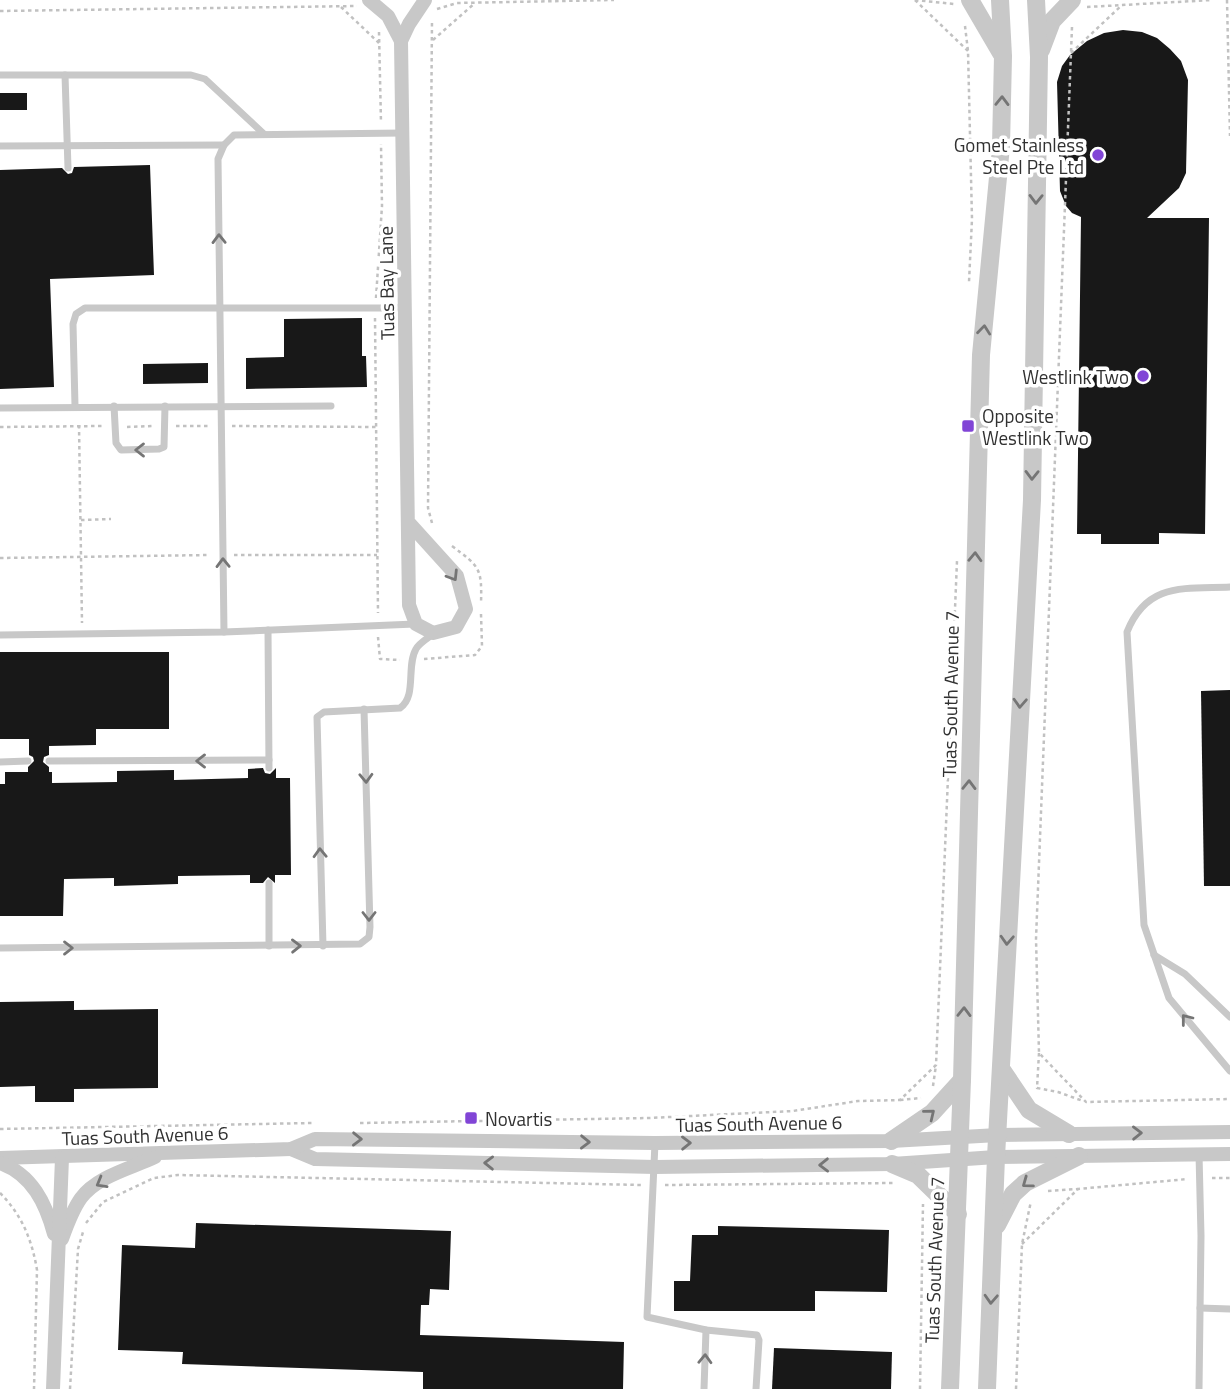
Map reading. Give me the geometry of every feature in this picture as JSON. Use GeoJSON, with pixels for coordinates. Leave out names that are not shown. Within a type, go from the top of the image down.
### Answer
{"type":"FeatureCollection","features":[{"type":"Feature","properties":{"kind":"street","name":"Tuas South Avenue 7"},"geometry":{"type":"LineString","coordinates":[[950,1389],[961,1138],[981,355],[1001,146],[1003,56],[1000,0]]}},
{"type":"Feature","properties":{"kind":"street"},"geometry":{"type":"LineString","coordinates":[[987,1389],[996,1157],[1032,500],[1039,57],[1036,0]]}},
{"type":"Feature","properties":{"kind":"street"},"geometry":{"type":"LineString","coordinates":[[364,3],[388,16],[401,41]]}},
{"type":"Feature","properties":{"kind":"street"},"geometry":{"type":"LineString","coordinates":[[965,4],[1003,56]]}},
{"type":"Feature","properties":{"kind":"street"},"geometry":{"type":"LineString","coordinates":[[401,41],[409,24],[429,5]]}},
{"type":"Feature","properties":{"kind":"street"},"geometry":{"type":"LineString","coordinates":[[1039,57],[1052,21],[1075,5]]}},
{"type":"Feature","properties":{"kind":"street","name":"Tuas Bay Lane"},"geometry":{"type":"LineString","coordinates":[[401,41],[410,524],[409,605],[416,624]]}},
{"type":"Feature","properties":{"kind":"street"},"geometry":{"type":"LineString","coordinates":[[410,524],[457,576],[466,609],[456,627],[433,633],[416,624]]}},
{"type":"Feature","properties":{"kind":"street"},"geometry":{"type":"LineString","coordinates":[[1002,1070],[1029,1110],[1069,1134]]}},
{"type":"Feature","properties":{"kind":"street"},"geometry":{"type":"LineString","coordinates":[[891,1141],[932,1113],[962,1080]]}},
{"type":"Feature","properties":{"kind":"street","name":"Tuas South Avenue 6"},"geometry":{"type":"LineString","coordinates":[[0,1158],[291,1149],[315,1139],[655,1143],[891,1141],[998,1135],[1230,1132]]}},
{"type":"Feature","properties":{"kind":"street","name":"Tuas South Avenue 6"},"geometry":{"type":"LineString","coordinates":[[291,1149],[314,1159],[655,1167],[892,1164],[996,1157],[1230,1154]]}},
{"type":"Feature","properties":{"kind":"street"},"geometry":{"type":"LineString","coordinates":[[58,1249],[80,1199],[87,1191],[105,1179],[163,1154]]}},
{"type":"Feature","properties":{"kind":"street"},"geometry":{"type":"LineString","coordinates":[[994,1231],[1013,1194],[1025,1183],[1079,1156]]}},
{"type":"Feature","properties":{"kind":"street"},"geometry":{"type":"LineString","coordinates":[[53,1389],[61,1158]]}},
{"type":"Feature","properties":{"kind":"street"},"geometry":{"type":"LineString","coordinates":[[0,1163],[20,1174],[38,1192],[47,1210],[58,1249]]}},
{"type":"Feature","properties":{"kind":"street"},"geometry":{"type":"LineString","coordinates":[[892,1164],[918,1175],[957,1214]]}},
{"type":"Feature","properties":{"kind":"lane"},"geometry":{"type":"LineString","coordinates":[[0,75],[191,75],[205,79],[265,135]]}},
{"type":"Feature","properties":{"kind":"lane"},"geometry":{"type":"LineString","coordinates":[[65,75],[68,168]]}},
{"type":"Feature","properties":{"kind":"lane"},"geometry":{"type":"LineString","coordinates":[[224,632],[218,159],[224,145],[234,135],[403,133]]}},
{"type":"Feature","properties":{"kind":"lane"},"geometry":{"type":"LineString","coordinates":[[0,146],[224,145]]}},
{"type":"Feature","properties":{"kind":"lane"},"geometry":{"type":"LineString","coordinates":[[75,406],[73,324],[76,314],[85,308],[406,308]]}},
{"type":"Feature","properties":{"kind":"lane"},"geometry":{"type":"LineString","coordinates":[[114,406],[117,448],[146,450],[164,447],[165,406]]}},
{"type":"Feature","properties":{"kind":"lane"},"geometry":{"type":"LineString","coordinates":[[0,408],[331,406]]}},
{"type":"Feature","properties":{"kind":"lane"},"geometry":{"type":"LineString","coordinates":[[1230,587],[1181,589],[1158,595],[1141,605],[1127,632],[1143,925],[1169,998],[1230,1071]]}},
{"type":"Feature","properties":{"kind":"lane"},"geometry":{"type":"LineString","coordinates":[[0,635],[224,632],[416,624]]}},
{"type":"Feature","properties":{"kind":"lane"},"geometry":{"type":"LineString","coordinates":[[49,761],[269,764],[268,630]]}},
{"type":"Feature","properties":{"kind":"lane"},"geometry":{"type":"LineString","coordinates":[[323,946],[316,721],[324,712],[400,708],[404,705],[408,698],[416,648],[433,633]]}},
{"type":"Feature","properties":{"kind":"lane"},"geometry":{"type":"LineString","coordinates":[[0,948],[360,944],[369,937],[364,709]]}},
{"type":"Feature","properties":{"kind":"lane"},"geometry":{"type":"LineString","coordinates":[[0,762],[29,761]]}},
{"type":"Feature","properties":{"kind":"lane"},"geometry":{"type":"LineString","coordinates":[[269,883],[270,946]]}},
{"type":"Feature","properties":{"kind":"lane"},"geometry":{"type":"LineString","coordinates":[[1153,955],[1185,974],[1230,1017]]}},
{"type":"Feature","properties":{"kind":"lane"},"geometry":{"type":"LineString","coordinates":[[655,1143],[647,1317],[706,1330],[754,1334],[759,1337],[756,1389]]}},
{"type":"Feature","properties":{"kind":"lane"},"geometry":{"type":"LineString","coordinates":[[1199,1154],[1199,1389]]}},
{"type":"Feature","properties":{"kind":"lane"},"geometry":{"type":"LineString","coordinates":[[1200,1308],[1230,1309]]}},
{"type":"Feature","properties":{"kind":"lane"},"geometry":{"type":"LineString","coordinates":[[704,1389],[706,1330]]}},
{"type":"Feature","properties":{"kind":"path"},"geometry":{"type":"LineString","coordinates":[[429,5],[614,0]]}},
{"type":"Feature","properties":{"kind":"path"},"geometry":{"type":"LineString","coordinates":[[915,0],[965,4]]}},
{"type":"Feature","properties":{"kind":"path"},"geometry":{"type":"LineString","coordinates":[[915,0],[968,51]]}},
{"type":"Feature","properties":{"kind":"path"},"geometry":{"type":"LineString","coordinates":[[1075,5],[1212,0]]}},
{"type":"Feature","properties":{"kind":"path"},"geometry":{"type":"LineString","coordinates":[[1227,0],[1230,136]]}},
{"type":"Feature","properties":{"kind":"path"},"geometry":{"type":"LineString","coordinates":[[431,41],[475,2]]}},
{"type":"Feature","properties":{"kind":"path"},"geometry":{"type":"LineString","coordinates":[[0,11],[341,7],[364,3]]}},
{"type":"Feature","properties":{"kind":"path"},"geometry":{"type":"LineString","coordinates":[[1070,54],[1122,5]]}},
{"type":"Feature","properties":{"kind":"path"},"geometry":{"type":"LineString","coordinates":[[341,7],[379,43]]}},
{"type":"Feature","properties":{"kind":"path"},"geometry":{"type":"LineString","coordinates":[[432,18],[428,508],[433,527]]}},
{"type":"Feature","properties":{"kind":"path"},"geometry":{"type":"LineString","coordinates":[[963,18],[968,51],[972,219],[969,285]]}},
{"type":"Feature","properties":{"kind":"path"},"geometry":{"type":"LineString","coordinates":[[1073,19],[1036,939],[1039,1053],[1037,1088],[1086,1102],[1230,1100]]}},
{"type":"Feature","properties":{"kind":"path"},"geometry":{"type":"LineString","coordinates":[[379,31],[382,206],[375,308],[380,659],[468,657],[475,655],[482,646],[482,581],[478,569],[446,541]]}},
{"type":"Feature","properties":{"kind":"path"},"geometry":{"type":"LineString","coordinates":[[79,425],[82,634]]}},
{"type":"Feature","properties":{"kind":"path"},"geometry":{"type":"LineString","coordinates":[[0,427],[376,427]]}},
{"type":"Feature","properties":{"kind":"path"},"geometry":{"type":"LineString","coordinates":[[80,520],[111,519]]}},
{"type":"Feature","properties":{"kind":"path"},"geometry":{"type":"LineString","coordinates":[[933,1086],[957,554]]}},
{"type":"Feature","properties":{"kind":"path"},"geometry":{"type":"LineString","coordinates":[[0,558],[377,555]]}},
{"type":"Feature","properties":{"kind":"path"},"geometry":{"type":"LineString","coordinates":[[1039,1053],[1086,1102]]}},
{"type":"Feature","properties":{"kind":"path"},"geometry":{"type":"LineString","coordinates":[[900,1100],[936,1066]]}},
{"type":"Feature","properties":{"kind":"path"},"geometry":{"type":"LineString","coordinates":[[354,1123],[649,1118],[793,1111],[858,1101],[931,1097]]}},
{"type":"Feature","properties":{"kind":"path"},"geometry":{"type":"LineString","coordinates":[[0,1129],[312,1123]]}},
{"type":"Feature","properties":{"kind":"path"},"geometry":{"type":"LineString","coordinates":[[70,1389],[78,1249],[85,1223],[103,1202],[154,1178],[178,1175],[654,1186],[893,1184]]}},
{"type":"Feature","properties":{"kind":"path"},"geometry":{"type":"LineString","coordinates":[[1044,1192],[1199,1178],[1230,1178]]}},
{"type":"Feature","properties":{"kind":"path"},"geometry":{"type":"LineString","coordinates":[[1022,1244],[1078,1189]]}},
{"type":"Feature","properties":{"kind":"path"},"geometry":{"type":"LineString","coordinates":[[1016,1389],[1022,1244],[1032,1192]]}},
{"type":"Feature","properties":{"kind":"path"},"geometry":{"type":"LineString","coordinates":[[0,1193],[28,1231],[34,1252],[37,1270],[34,1389]]}},
{"type":"Feature","properties":{"kind":"path"},"geometry":{"type":"LineString","coordinates":[[920,1389],[923,1200]]}},
{"type":"Feature","properties":{"kind":"building","name":"Westlink Two"},"geometry":{"type":"Polygon","coordinates":[[[1123,30],[1142,32],[1157,38],[1181,61],[1188,80],[1186,173],[1179,188],[1147,218],[1209,218],[1205,534],[1159,533],[1159,544],[1101,544],[1101,534],[1077,534],[1081,217],[1066,206],[1060,191],[1057,82],[1062,66],[1070,55],[1087,41],[1104,33],[1123,30]]]}},
{"type":"Feature","properties":{"kind":"building"},"geometry":{"type":"Polygon","coordinates":[[[0,93],[27,93],[27,110],[0,110],[0,93]]]}},
{"type":"Feature","properties":{"kind":"building"},"geometry":{"type":"Polygon","coordinates":[[[150,165],[154,275],[50,279],[54,387],[0,389],[0,170],[62,168],[68,174],[72,173],[74,167],[150,165]]]}},
{"type":"Feature","properties":{"kind":"building"},"geometry":{"type":"Polygon","coordinates":[[[362,318],[362,356],[366,356],[367,387],[246,389],[246,358],[284,357],[284,319],[362,318]]]}},
{"type":"Feature","properties":{"kind":"building"},"geometry":{"type":"Polygon","coordinates":[[[208,363],[208,383],[143,384],[143,364],[208,363]]]}},
{"type":"Feature","properties":{"kind":"building"},"geometry":{"type":"Polygon","coordinates":[[[0,652],[169,652],[169,729],[96,729],[96,745],[49,746],[49,755],[44,757],[43,762],[49,767],[49,772],[52,772],[52,783],[117,782],[117,771],[174,770],[174,780],[248,778],[248,769],[263,768],[265,773],[270,774],[276,768],[276,778],[290,778],[291,875],[275,875],[275,883],[268,877],[263,883],[250,883],[250,875],[178,876],[178,884],[114,886],[114,878],[64,879],[63,916],[0,916],[0,784],[5,784],[5,772],[28,772],[28,767],[34,761],[29,755],[29,739],[0,739],[0,652]]]}},
{"type":"Feature","properties":{"kind":"building"},"geometry":{"type":"Polygon","coordinates":[[[1230,690],[1230,886],[1204,886],[1201,691],[1230,690]]]}},
{"type":"Feature","properties":{"kind":"building"},"geometry":{"type":"Polygon","coordinates":[[[74,1001],[74,1010],[158,1009],[158,1088],[74,1089],[74,1102],[35,1102],[35,1086],[0,1087],[0,1002],[74,1001]]]}},
{"type":"Feature","properties":{"kind":"building"},"geometry":{"type":"Polygon","coordinates":[[[196,1223],[451,1231],[449,1290],[430,1289],[429,1305],[421,1305],[420,1335],[624,1342],[623,1389],[423,1389],[423,1372],[182,1364],[183,1352],[118,1350],[122,1245],[195,1248],[196,1223]]]}},
{"type":"Feature","properties":{"kind":"building"},"geometry":{"type":"Polygon","coordinates":[[[718,1226],[889,1230],[887,1292],[815,1291],[815,1311],[674,1311],[674,1281],[690,1281],[692,1235],[718,1235],[718,1226]]]}},
{"type":"Feature","properties":{"kind":"building"},"geometry":{"type":"Polygon","coordinates":[[[774,1348],[892,1352],[891,1389],[772,1389],[774,1348]]]}},
{"type":"Feature","properties":{"kind":"place","name":"Gomet Stainless Steel Pte Ltd"},"geometry":{"type":"Point","coordinates":[1098,155]}},
{"type":"Feature","properties":{"kind":"place","name":"Westlink Two"},"geometry":{"type":"Point","coordinates":[1143,376]}},
{"type":"Feature","properties":{"kind":"place","name":"Opposite Westlink Two"},"geometry":{"type":"Point","coordinates":[968,426]}},
{"type":"Feature","properties":{"kind":"place","name":"Novartis"},"geometry":{"type":"Point","coordinates":[471,1118]}}]}
